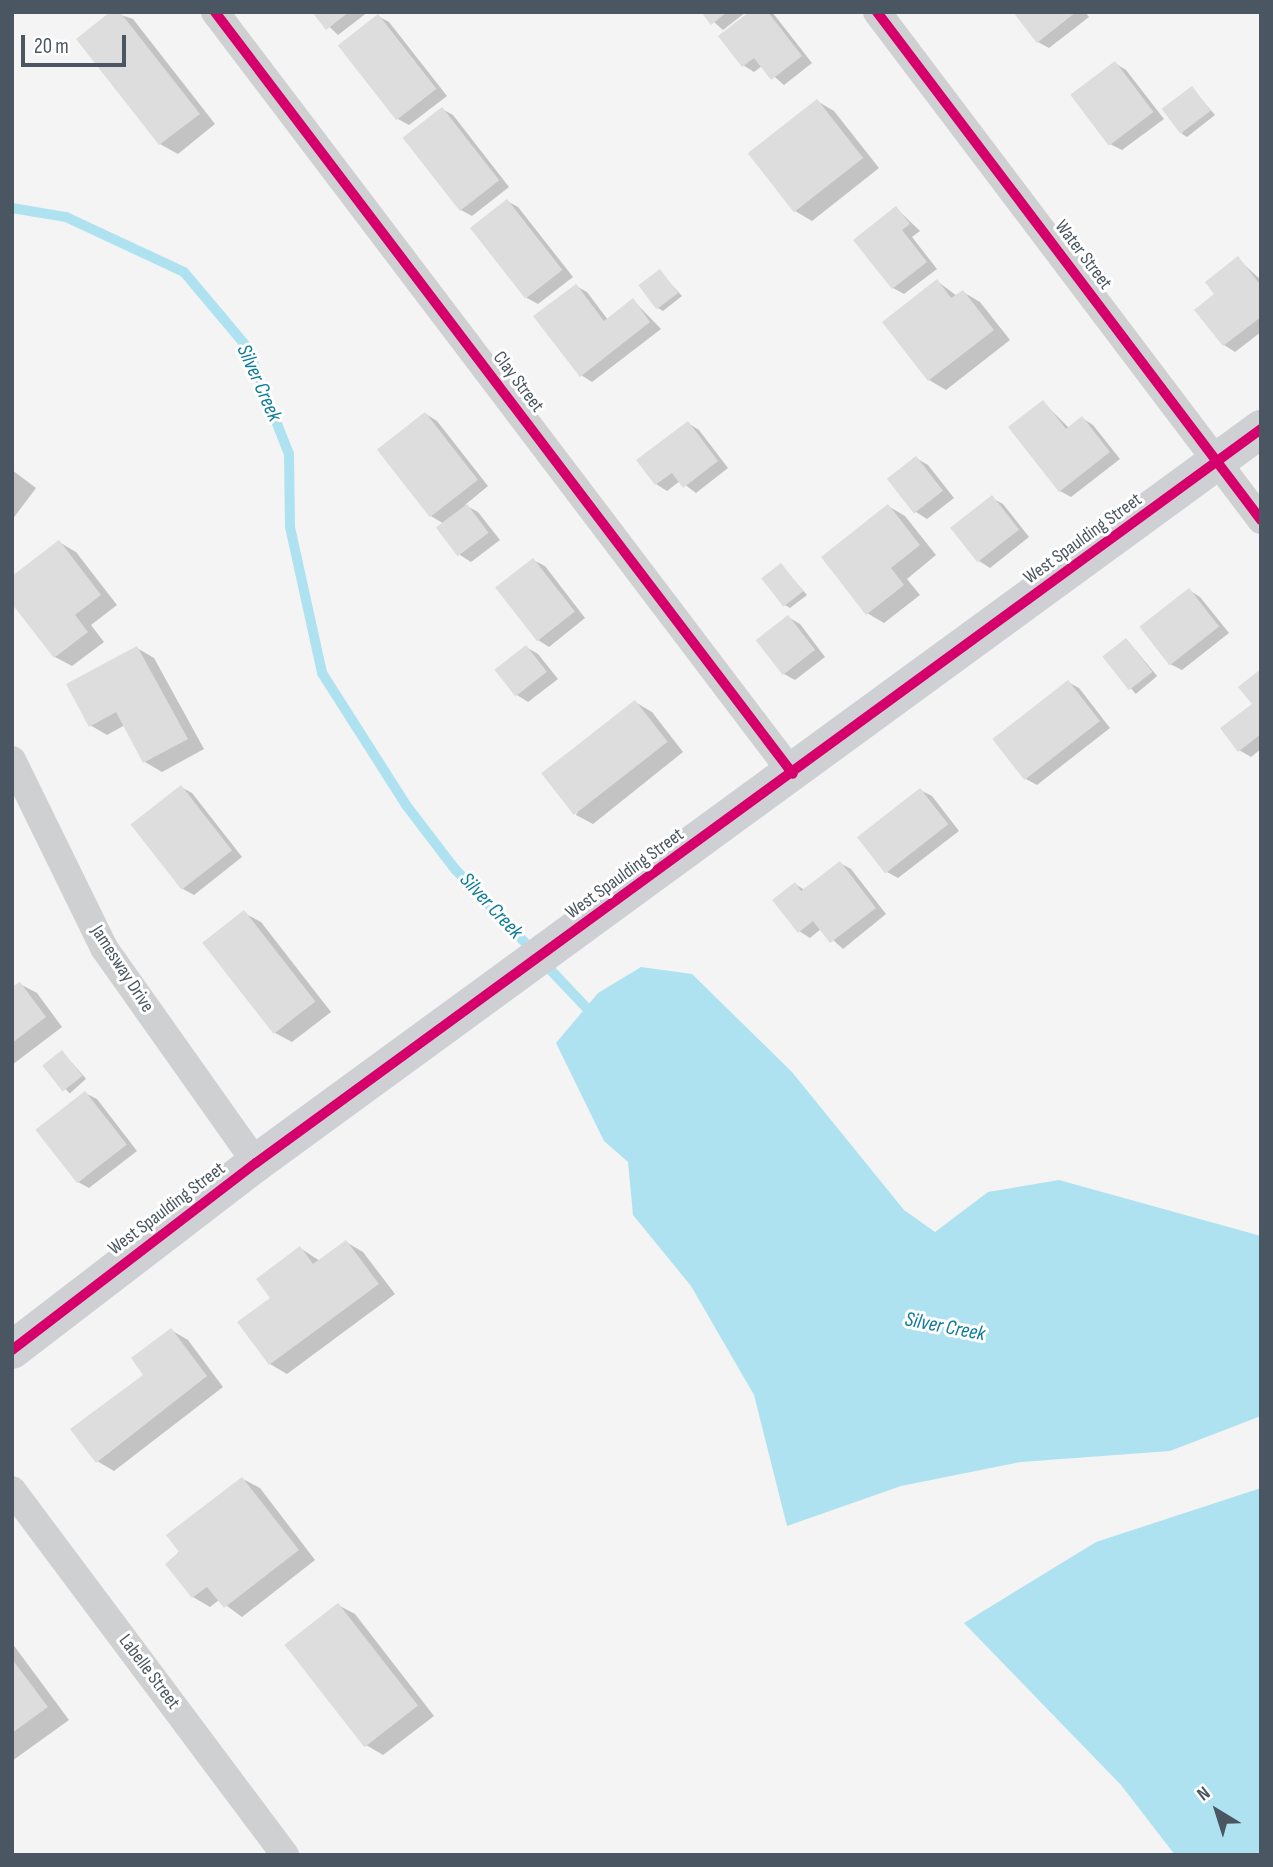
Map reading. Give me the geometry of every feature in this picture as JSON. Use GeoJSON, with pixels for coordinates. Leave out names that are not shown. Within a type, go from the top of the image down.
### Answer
{"type":"FeatureCollection","features":[{"type":"Feature","properties":{"kind":"street","name":"Clay Street"},"geometry":{"type":"LineString","coordinates":[[215,12],[793,774]]}},
{"type":"Feature","properties":{"kind":"street","name":"Water Street"},"geometry":{"type":"LineString","coordinates":[[877,12],[1261,520]]}},
{"type":"Feature","properties":{"kind":"street","name":"West Spaulding Street"},"geometry":{"type":"LineString","coordinates":[[12,1350],[257,1163],[793,774],[1261,429]]}},
{"type":"Feature","properties":{"kind":"street","name":"Jamesway Drive"},"geometry":{"type":"LineString","coordinates":[[12,760],[104,948],[257,1163]]}},
{"type":"Feature","properties":{"kind":"street","name":"Labelle Street"},"geometry":{"type":"LineString","coordinates":[[12,1490],[285,1855]]}},
{"type":"Feature","properties":{"kind":"water"},"geometry":{"type":"Polygon","coordinates":[[[641,967],[692,974],[792,1072],[904,1210],[935,1232],[988,1192],[1059,1180],[1261,1236],[1261,1416],[1170,1451],[1021,1462],[901,1486],[787,1526],[754,1395],[691,1286],[633,1215],[628,1162],[604,1141],[556,1043],[598,993],[641,967]]]}},
{"type":"Feature","properties":{"kind":"water"},"geometry":{"type":"Polygon","coordinates":[[[1261,1488],[1261,1855],[1175,1855],[1121,1785],[964,1623],[1096,1542],[1261,1488]]]}},
{"type":"Feature","properties":{"kind":"building"},"geometry":{"type":"Polygon","coordinates":[[[110,12],[120,12],[200,114],[159,145],[76,39],[110,12]]]}},
{"type":"Feature","properties":{"kind":"building"},"geometry":{"type":"Polygon","coordinates":[[[312,12],[349,12],[326,30],[312,12]]]}},
{"type":"Feature","properties":{"kind":"building"},"geometry":{"type":"Polygon","coordinates":[[[701,12],[727,12],[711,25],[701,12]]]}},
{"type":"Feature","properties":{"kind":"building"},"geometry":{"type":"Polygon","coordinates":[[[749,12],[768,12],[802,56],[771,80],[754,58],[742,67],[718,36],[749,12]]]}},
{"type":"Feature","properties":{"kind":"building"},"geometry":{"type":"Polygon","coordinates":[[[1013,12],[1076,12],[1037,43],[1013,12]]]}},
{"type":"Feature","properties":{"kind":"building"},"geometry":{"type":"Polygon","coordinates":[[[378,14],[436,89],[396,120],[338,45],[378,14]]]}},
{"type":"Feature","properties":{"kind":"building"},"geometry":{"type":"Polygon","coordinates":[[[1115,61],[1154,112],[1109,146],[1070,95],[1115,61]]]}},
{"type":"Feature","properties":{"kind":"building"},"geometry":{"type":"Polygon","coordinates":[[[1192,86],[1211,111],[1180,134],[1162,109],[1192,86]]]}},
{"type":"Feature","properties":{"kind":"building"},"geometry":{"type":"Polygon","coordinates":[[[817,99],[863,158],[794,212],[748,153],[817,99]]]}},
{"type":"Feature","properties":{"kind":"building"},"geometry":{"type":"Polygon","coordinates":[[[442,107],[499,180],[460,211],[403,138],[442,107]]]}},
{"type":"Feature","properties":{"kind":"building"},"geometry":{"type":"Polygon","coordinates":[[[507,199],[562,270],[525,299],[470,228],[507,199]]]}},
{"type":"Feature","properties":{"kind":"building"},"geometry":{"type":"Polygon","coordinates":[[[896,206],[910,224],[902,230],[927,262],[892,289],[853,240],[896,206]]]}},
{"type":"Feature","properties":{"kind":"building"},"geometry":{"type":"Polygon","coordinates":[[[1238,256],[1261,286],[1261,317],[1223,346],[1194,310],[1214,294],[1205,282],[1238,256]]]}},
{"type":"Feature","properties":{"kind":"building"},"geometry":{"type":"Polygon","coordinates":[[[660,269],[678,293],[656,309],[638,285],[660,269]]]}},
{"type":"Feature","properties":{"kind":"building"},"geometry":{"type":"Polygon","coordinates":[[[937,279],[951,298],[963,290],[994,330],[928,381],[882,322],[937,279]]]}},
{"type":"Feature","properties":{"kind":"building"},"geometry":{"type":"Polygon","coordinates":[[[576,284],[604,321],[633,298],[650,322],[580,377],[533,316],[576,284]]]}},
{"type":"Feature","properties":{"kind":"building"},"geometry":{"type":"Polygon","coordinates":[[[1043,400],[1066,429],[1082,416],[1110,452],[1059,492],[1008,427],[1043,400]]]}},
{"type":"Feature","properties":{"kind":"building"},"geometry":{"type":"Polygon","coordinates":[[[425,412],[478,480],[430,517],[377,450],[425,412]]]}},
{"type":"Feature","properties":{"kind":"building"},"geometry":{"type":"Polygon","coordinates":[[[688,421],[718,461],[683,488],[672,473],[655,485],[636,460],[688,421]]]}},
{"type":"Feature","properties":{"kind":"building"},"geometry":{"type":"Polygon","coordinates":[[[916,456],[943,491],[914,513],[887,479],[916,456]]]}},
{"type":"Feature","properties":{"kind":"building"},"geometry":{"type":"Polygon","coordinates":[[[992,495],[1019,530],[977,562],[950,528],[992,495]]]}},
{"type":"Feature","properties":{"kind":"building"},"geometry":{"type":"Polygon","coordinates":[[[467,504],[489,533],[458,556],[436,527],[467,504]]]}},
{"type":"Feature","properties":{"kind":"building"},"geometry":{"type":"Polygon","coordinates":[[[888,504],[920,545],[891,568],[904,585],[866,615],[821,557],[888,504]]]}},
{"type":"Feature","properties":{"kind":"building"},"geometry":{"type":"Polygon","coordinates":[[[59,540],[101,595],[75,615],[88,632],[54,658],[12,604],[12,576],[59,540]]]}},
{"type":"Feature","properties":{"kind":"building"},"geometry":{"type":"Polygon","coordinates":[[[533,558],[575,612],[537,641],[495,588],[533,558]]]}},
{"type":"Feature","properties":{"kind":"building"},"geometry":{"type":"Polygon","coordinates":[[[781,563],[803,591],[783,607],[761,578],[781,563]]]}},
{"type":"Feature","properties":{"kind":"building"},"geometry":{"type":"Polygon","coordinates":[[[1189,588],[1219,627],[1170,665],[1139,627],[1189,588]]]}},
{"type":"Feature","properties":{"kind":"building"},"geometry":{"type":"Polygon","coordinates":[[[788,615],[815,650],[783,675],[756,640],[788,615]]]}},
{"type":"Feature","properties":{"kind":"building"},"geometry":{"type":"Polygon","coordinates":[[[1126,638],[1152,672],[1129,690],[1102,656],[1126,638]]]}},
{"type":"Feature","properties":{"kind":"building"},"geometry":{"type":"Polygon","coordinates":[[[526,645],[547,672],[515,696],[494,670],[526,645]]]}},
{"type":"Feature","properties":{"kind":"building"},"geometry":{"type":"Polygon","coordinates":[[[137,646],[188,739],[143,763],[116,712],[89,727],[66,684],[137,646]]]}},
{"type":"Feature","properties":{"kind":"building"},"geometry":{"type":"Polygon","coordinates":[[[1261,669],[1261,734],[1238,752],[1220,728],[1252,704],[1238,687],[1261,669]]]}},
{"type":"Feature","properties":{"kind":"building"},"geometry":{"type":"Polygon","coordinates":[[[1068,680],[1100,721],[1024,780],[992,739],[1068,680]]]}},
{"type":"Feature","properties":{"kind":"building"},"geometry":{"type":"Polygon","coordinates":[[[635,700],[668,742],[574,815],[541,773],[635,700]]]}},
{"type":"Feature","properties":{"kind":"building"},"geometry":{"type":"Polygon","coordinates":[[[181,785],[232,850],[182,890],[131,824],[181,785]]]}},
{"type":"Feature","properties":{"kind":"building"},"geometry":{"type":"Polygon","coordinates":[[[920,788],[948,824],[885,874],[857,837],[920,788]]]}},
{"type":"Feature","properties":{"kind":"building"},"geometry":{"type":"Polygon","coordinates":[[[840,861],[876,908],[830,943],[813,921],[798,933],[772,900],[795,882],[801,891],[840,861]]]}},
{"type":"Feature","properties":{"kind":"building"},"geometry":{"type":"Polygon","coordinates":[[[244,910],[315,1001],[274,1034],[202,943],[244,910]]]}},
{"type":"Feature","properties":{"kind":"building"},"geometry":{"type":"Polygon","coordinates":[[[20,982],[46,1017],[12,1043],[12,987],[20,982]]]}},
{"type":"Feature","properties":{"kind":"building"},"geometry":{"type":"Polygon","coordinates":[[[62,1050],[82,1076],[63,1091],[42,1065],[62,1050]]]}},
{"type":"Feature","properties":{"kind":"building"},"geometry":{"type":"Polygon","coordinates":[[[85,1091],[127,1145],[77,1183],[35,1130],[85,1091]]]}},
{"type":"Feature","properties":{"kind":"building"},"geometry":{"type":"Polygon","coordinates":[[[346,1240],[379,1284],[269,1365],[237,1322],[270,1298],[256,1279],[300,1246],[313,1264],[346,1240]]]}},
{"type":"Feature","properties":{"kind":"building"},"geometry":{"type":"Polygon","coordinates":[[[171,1328],[207,1376],[96,1463],[70,1429],[143,1375],[131,1358],[171,1328]]]}},
{"type":"Feature","properties":{"kind":"building"},"geometry":{"type":"Polygon","coordinates":[[[242,1477],[299,1550],[224,1608],[207,1587],[192,1598],[165,1564],[179,1552],[166,1535],[242,1477]]]}},
{"type":"Feature","properties":{"kind":"building"},"geometry":{"type":"Polygon","coordinates":[[[338,1603],[418,1705],[364,1747],[284,1645],[338,1603]]]}},
{"type":"Feature","properties":{"kind":"building"},"geometry":{"type":"Polygon","coordinates":[[[12,1659],[48,1707],[12,1733],[12,1659]]]}},
{"type":"Feature","properties":{"kind":"waterway","name":"Silver Creek"},"geometry":{"type":"LineString","coordinates":[[12,208],[66,217],[184,272],[247,347],[289,454],[290,527],[322,673],[406,805],[455,869],[533,951]]}},
{"type":"Feature","properties":{"kind":"waterway","name":"Silver Creek"},"geometry":{"type":"LineString","coordinates":[[544,963],[595,1017]]}},
{"type":"Feature","properties":{"kind":"cycle path"},"geometry":{"type":"LineString","coordinates":[[215,12],[793,774]]}},
{"type":"Feature","properties":{"kind":"cycle path"},"geometry":{"type":"LineString","coordinates":[[877,12],[1261,520]]}},
{"type":"Feature","properties":{"kind":"cycle path"},"geometry":{"type":"LineString","coordinates":[[12,1350],[256,1163],[1261,429]]}}]}
